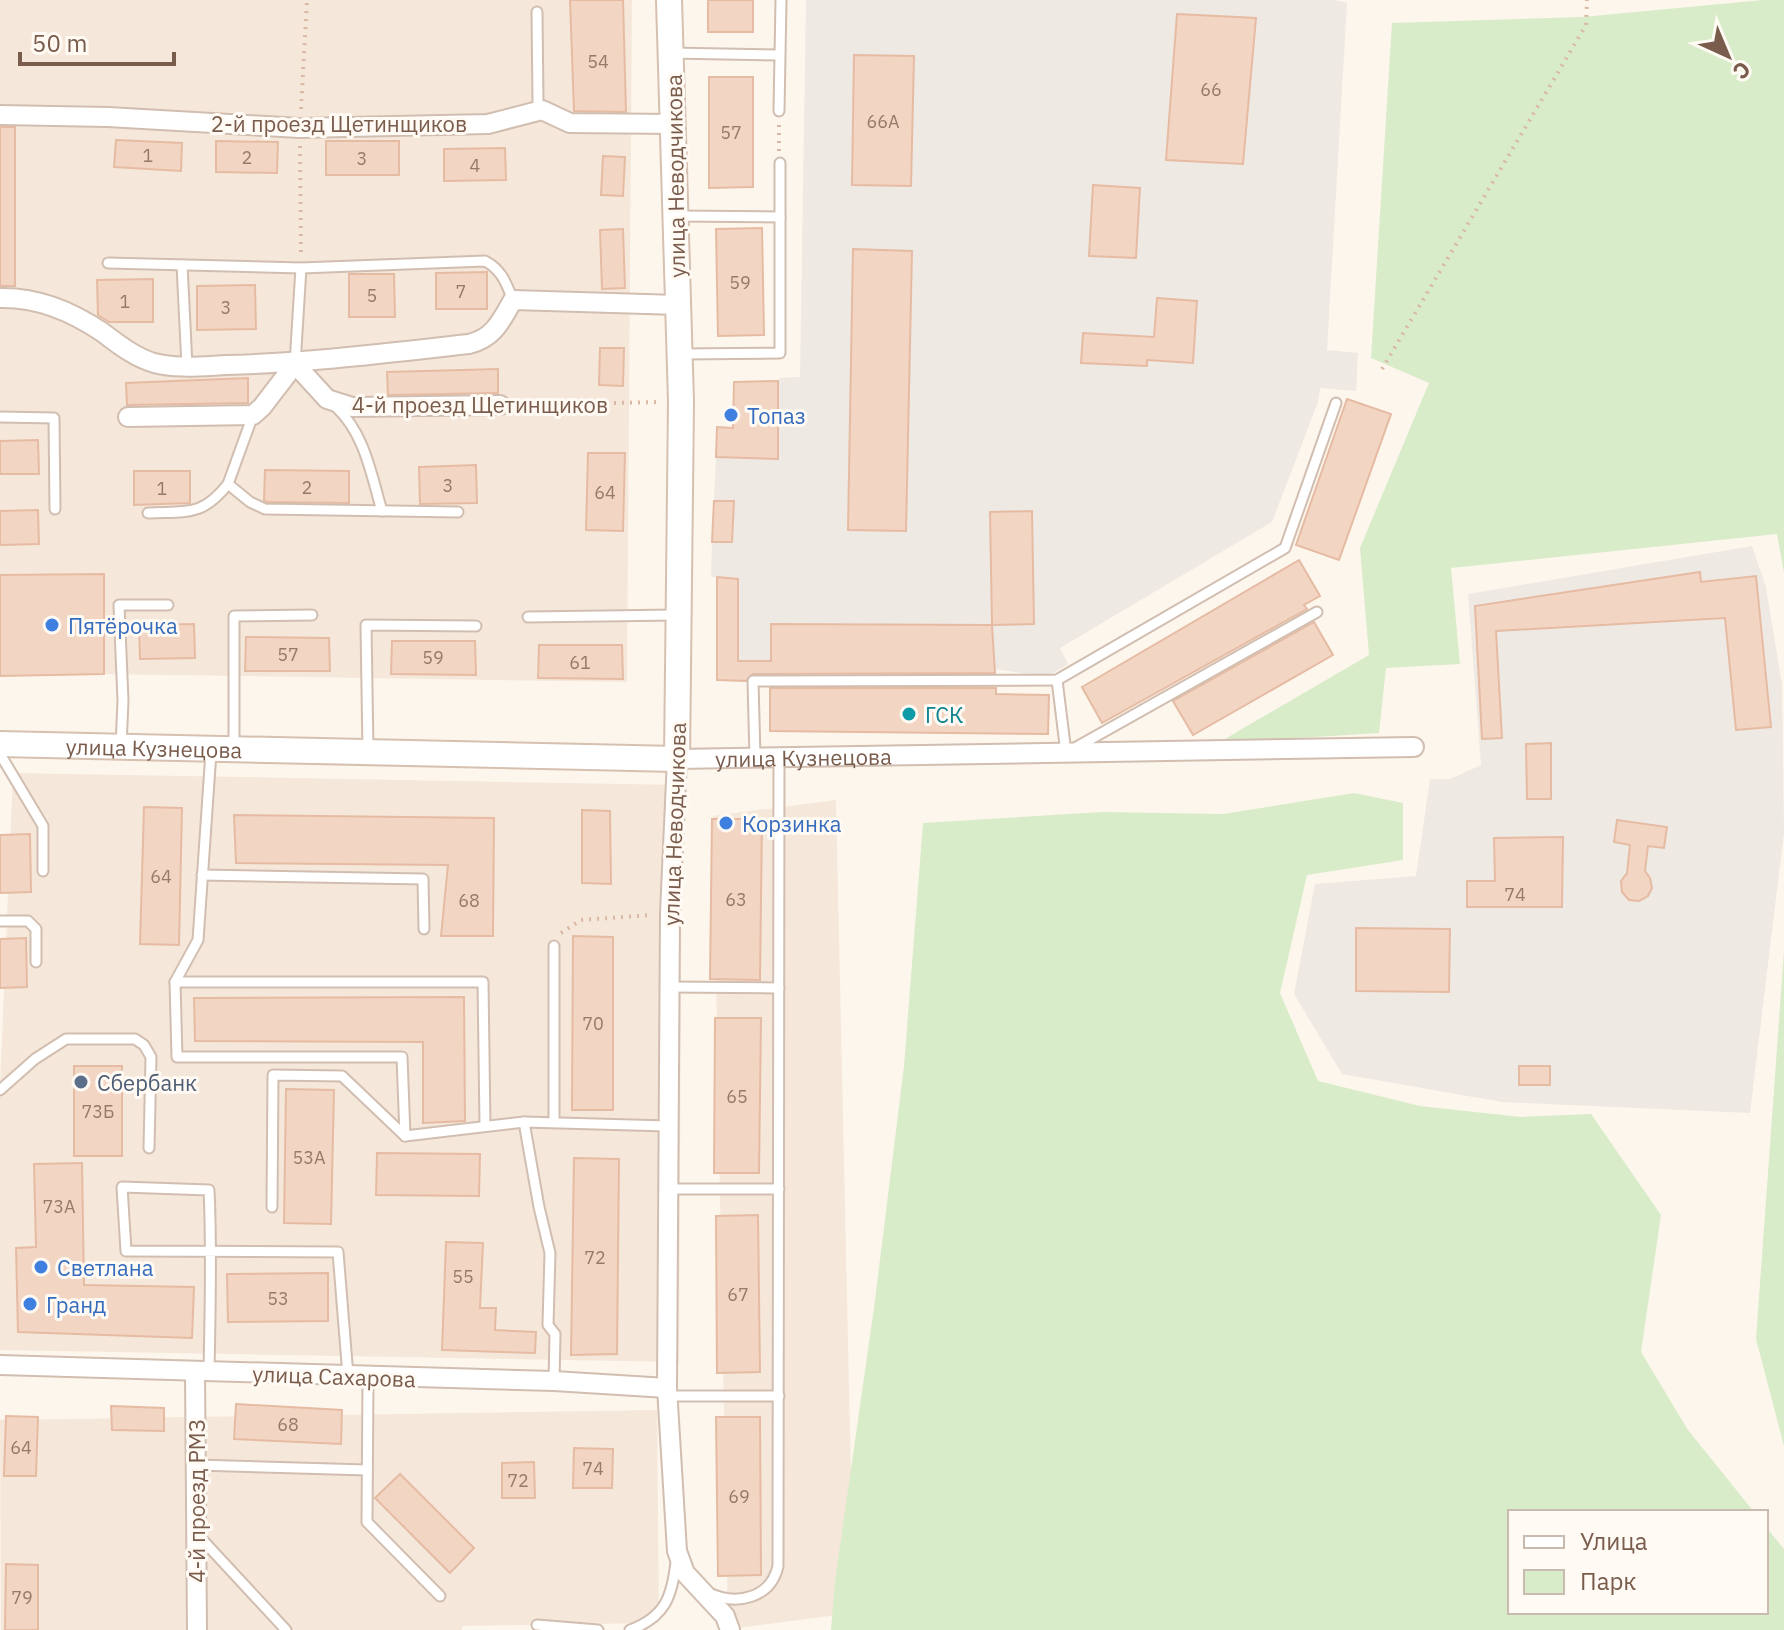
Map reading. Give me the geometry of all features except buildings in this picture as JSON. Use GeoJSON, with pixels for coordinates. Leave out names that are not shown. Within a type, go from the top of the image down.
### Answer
{"type":"FeatureCollection","features":[{"type":"Feature","properties":{"kind":"main road","name":"улица Неводчикова"},"geometry":{"type":"LineString","coordinates":[[669,0],[681,402],[677,759]]}},
{"type":"Feature","properties":{"kind":"main road","name":"улица Кузнецова"},"geometry":{"type":"LineString","coordinates":[[0,744],[677,759]]}},
{"type":"Feature","properties":{"kind":"street","name":"2-й проезд Щетинщиков"},"geometry":{"type":"LineString","coordinates":[[0,115],[108,117],[300,128],[488,124],[542,110]]}},
{"type":"Feature","properties":{"kind":"street"},"geometry":{"type":"LineString","coordinates":[[542,110],[570,123],[674,124]]}},
{"type":"Feature","properties":{"kind":"street"},"geometry":{"type":"LineString","coordinates":[[0,298],[50,304],[93,326],[137,356],[156,363],[187,366],[295,364],[482,341],[494,332],[513,300],[678,305]]}},
{"type":"Feature","properties":{"kind":"street"},"geometry":{"type":"LineString","coordinates":[[128,417],[253,415],[295,364]]}},
{"type":"Feature","properties":{"kind":"street","name":"4-й проезд Щетинщиков"},"geometry":{"type":"LineString","coordinates":[[295,364],[327,399],[352,407],[500,405]]}},
{"type":"Feature","properties":{"kind":"street","name":"улица Кузнецова"},"geometry":{"type":"LineString","coordinates":[[677,759],[1414,747]]}},
{"type":"Feature","properties":{"kind":"street","name":"улица Неводчикова"},"geometry":{"type":"LineString","coordinates":[[677,759],[670,913],[668,1126],[668,1392],[677,1551],[685,1573],[725,1616],[730,1630]]}},
{"type":"Feature","properties":{"kind":"street","name":"улица Сахарова"},"geometry":{"type":"LineString","coordinates":[[0,1365],[554,1381],[668,1392]]}},
{"type":"Feature","properties":{"kind":"street","name":"4-й проезд РМЗ"},"geometry":{"type":"LineString","coordinates":[[197,1630],[197,1465],[202,1373]]}},
{"type":"Feature","properties":{"kind":"lane"},"geometry":{"type":"LineString","coordinates":[[779,111],[781,0]]}},
{"type":"Feature","properties":{"kind":"lane"},"geometry":{"type":"LineString","coordinates":[[537,12],[538,102],[542,110]]}},
{"type":"Feature","properties":{"kind":"lane"},"geometry":{"type":"LineString","coordinates":[[671,53],[779,55]]}},
{"type":"Feature","properties":{"kind":"lane"},"geometry":{"type":"LineString","coordinates":[[680,354],[780,353],[780,163]]}},
{"type":"Feature","properties":{"kind":"lane"},"geometry":{"type":"LineString","coordinates":[[676,216],[780,217]]}},
{"type":"Feature","properties":{"kind":"lane"},"geometry":{"type":"LineString","coordinates":[[108,263],[301,268],[485,261],[496,267],[504,278],[513,300]]}},
{"type":"Feature","properties":{"kind":"lane"},"geometry":{"type":"LineString","coordinates":[[182,265],[187,366]]}},
{"type":"Feature","properties":{"kind":"lane"},"geometry":{"type":"LineString","coordinates":[[295,364],[301,268]]}},
{"type":"Feature","properties":{"kind":"lane"},"geometry":{"type":"LineString","coordinates":[[327,399],[352,423],[359,436],[382,511]]}},
{"type":"Feature","properties":{"kind":"lane"},"geometry":{"type":"LineString","coordinates":[[755,758],[753,681],[1057,680],[1285,548],[1336,403]]}},
{"type":"Feature","properties":{"kind":"lane"},"geometry":{"type":"LineString","coordinates":[[148,513],[199,511],[216,500],[228,484],[253,415]]}},
{"type":"Feature","properties":{"kind":"lane"},"geometry":{"type":"LineString","coordinates":[[0,417],[54,418],[55,509]]}},
{"type":"Feature","properties":{"kind":"lane"},"geometry":{"type":"LineString","coordinates":[[228,484],[250,502],[265,509],[458,512]]}},
{"type":"Feature","properties":{"kind":"lane"},"geometry":{"type":"LineString","coordinates":[[121,746],[123,701],[119,605],[168,605]]}},
{"type":"Feature","properties":{"kind":"lane"},"geometry":{"type":"LineString","coordinates":[[1057,680],[1066,753],[1317,612]]}},
{"type":"Feature","properties":{"kind":"lane"},"geometry":{"type":"LineString","coordinates":[[312,615],[234,616],[223,748],[202,875],[198,940],[175,982],[177,1057],[402,1057],[405,1136]]}},
{"type":"Feature","properties":{"kind":"lane"},"geometry":{"type":"LineString","coordinates":[[528,617],[679,615]]}},
{"type":"Feature","properties":{"kind":"lane"},"geometry":{"type":"LineString","coordinates":[[368,752],[366,625],[476,626]]}},
{"type":"Feature","properties":{"kind":"lane"},"geometry":{"type":"LineString","coordinates":[[0,754],[43,826],[43,871]]}},
{"type":"Feature","properties":{"kind":"lane"},"geometry":{"type":"LineString","coordinates":[[698,1588],[730,1599],[749,1597],[764,1592],[776,1575],[778,1566],[779,757]]}},
{"type":"Feature","properties":{"kind":"lane"},"geometry":{"type":"LineString","coordinates":[[202,875],[423,879],[424,929]]}},
{"type":"Feature","properties":{"kind":"lane"},"geometry":{"type":"LineString","coordinates":[[0,921],[28,921],[36,929],[36,962]]}},
{"type":"Feature","properties":{"kind":"lane"},"geometry":{"type":"LineString","coordinates":[[554,946],[554,1122]]}},
{"type":"Feature","properties":{"kind":"lane"},"geometry":{"type":"LineString","coordinates":[[175,982],[483,982],[485,1125]]}},
{"type":"Feature","properties":{"kind":"lane"},"geometry":{"type":"LineString","coordinates":[[670,987],[779,988]]}},
{"type":"Feature","properties":{"kind":"lane"},"geometry":{"type":"LineString","coordinates":[[0,1090],[35,1059],[66,1039],[135,1039],[144,1045],[151,1057],[149,1148]]}},
{"type":"Feature","properties":{"kind":"lane"},"geometry":{"type":"LineString","coordinates":[[272,1207],[273,1075],[342,1076],[405,1136]]}},
{"type":"Feature","properties":{"kind":"lane"},"geometry":{"type":"LineString","coordinates":[[405,1136],[524,1122],[668,1126]]}},
{"type":"Feature","properties":{"kind":"lane"},"geometry":{"type":"LineString","coordinates":[[524,1122],[550,1253],[548,1325],[555,1334],[554,1381]]}},
{"type":"Feature","properties":{"kind":"lane"},"geometry":{"type":"LineString","coordinates":[[202,1373],[210,1253],[209,1190],[122,1187],[126,1251],[210,1253],[338,1252],[348,1376]]}},
{"type":"Feature","properties":{"kind":"lane"},"geometry":{"type":"LineString","coordinates":[[668,1189],[779,1189]]}},
{"type":"Feature","properties":{"kind":"lane"},"geometry":{"type":"LineString","coordinates":[[368,1378],[367,1522],[440,1596]]}},
{"type":"Feature","properties":{"kind":"lane"},"geometry":{"type":"LineString","coordinates":[[668,1392],[779,1396]]}},
{"type":"Feature","properties":{"kind":"lane"},"geometry":{"type":"LineString","coordinates":[[197,1465],[367,1470]]}},
{"type":"Feature","properties":{"kind":"lane"},"geometry":{"type":"LineString","coordinates":[[196,1533],[284,1629]]}},
{"type":"Feature","properties":{"kind":"lane"},"geometry":{"type":"LineString","coordinates":[[630,1630],[646,1624],[662,1609],[673,1590],[677,1551]]}},
{"type":"Feature","properties":{"kind":"lane"},"geometry":{"type":"LineString","coordinates":[[537,1625],[598,1630]]}},
{"type":"Feature","properties":{"kind":"path"},"geometry":{"type":"LineString","coordinates":[[1382,369],[1586,25],[1587,0]]}},
{"type":"Feature","properties":{"kind":"path"},"geometry":{"type":"LineString","coordinates":[[779,111],[780,163]]}},
{"type":"Feature","properties":{"kind":"path","name":"4-й проезд Щетинщиков"},"geometry":{"type":"LineString","coordinates":[[500,405],[681,402]]}},
{"type":"Feature","properties":{"kind":"path"},"geometry":{"type":"LineString","coordinates":[[554,946],[563,930],[581,920],[670,913]]}},
{"type":"Feature","properties":{"kind":"shaded area"},"geometry":{"type":"Polygon","coordinates":[[[0,0],[632,0],[627,682],[104,674],[0,575],[0,0]]]}},
{"type":"Feature","properties":{"kind":"shaded area"},"geometry":{"type":"Polygon","coordinates":[[[806,0],[1334,0],[1347,3],[1327,350],[1358,353],[1356,391],[1320,388],[1318,402],[1272,522],[1060,648],[1068,664],[1047,677],[995,669],[738,661],[738,579],[711,577],[712,542],[732,542],[734,502],[714,501],[716,457],[778,459],[779,378],[800,377],[806,0]]]}},
{"type":"Feature","properties":{"kind":"shaded area"},"geometry":{"type":"Polygon","coordinates":[[[1752,546],[1766,587],[1782,685],[1784,832],[1750,1113],[1502,1102],[1342,1074],[1294,994],[1315,884],[1416,876],[1430,779],[1450,779],[1481,765],[1468,594],[1752,546]]]}},
{"type":"Feature","properties":{"kind":"shaded area"},"geometry":{"type":"Polygon","coordinates":[[[13,773],[682,785],[679,1362],[0,1350],[0,1087],[13,773]]]}},
{"type":"Feature","properties":{"kind":"shaded area"},"geometry":{"type":"Polygon","coordinates":[[[836,800],[854,1613],[728,1629],[713,816],[836,800]]]}},
{"type":"Feature","properties":{"kind":"shaded area"},"geometry":{"type":"Polygon","coordinates":[[[657,1410],[659,1623],[462,1626],[462,1630],[1,1630],[0,1420],[657,1410]]]}},
{"type":"Feature","properties":{"kind":"green space"},"geometry":{"type":"Polygon","coordinates":[[[1784,0],[1784,573],[1777,534],[1451,568],[1460,664],[1386,668],[1379,733],[1218,743],[1369,655],[1360,548],[1429,383],[1371,358],[1392,23],[1582,17],[1784,0]]]}},
{"type":"Feature","properties":{"kind":"green space"},"geometry":{"type":"Polygon","coordinates":[[[1354,793],[1403,803],[1403,860],[1307,875],[1280,993],[1318,1081],[1420,1106],[1521,1117],[1591,1114],[1661,1215],[1641,1352],[1688,1430],[1752,1510],[1508,1510],[1508,1614],[1768,1614],[1768,1529],[1784,1549],[1784,1630],[831,1630],[904,1066],[923,823],[1103,812],[1223,814],[1354,793]]]}},
{"type":"Feature","properties":{"kind":"green space"},"geometry":{"type":"Polygon","coordinates":[[[1784,951],[1784,1446],[1756,1339],[1784,951]]]}},
{"type":"Feature","properties":{"kind":"place","name":"Топаз"},"geometry":{"type":"Point","coordinates":[731,415]}},
{"type":"Feature","properties":{"kind":"place","name":"Пятёрочка"},"geometry":{"type":"Point","coordinates":[52,625]}},
{"type":"Feature","properties":{"kind":"place","name":"ГСК"},"geometry":{"type":"Point","coordinates":[909,714]}},
{"type":"Feature","properties":{"kind":"place","name":"Корзинка"},"geometry":{"type":"Point","coordinates":[726,823]}},
{"type":"Feature","properties":{"kind":"place","name":"Сбербанк"},"geometry":{"type":"Point","coordinates":[81,1082]}},
{"type":"Feature","properties":{"kind":"place","name":"Светлана"},"geometry":{"type":"Point","coordinates":[41,1267]}},
{"type":"Feature","properties":{"kind":"place","name":"Гранд"},"geometry":{"type":"Point","coordinates":[30,1304]}}]}
